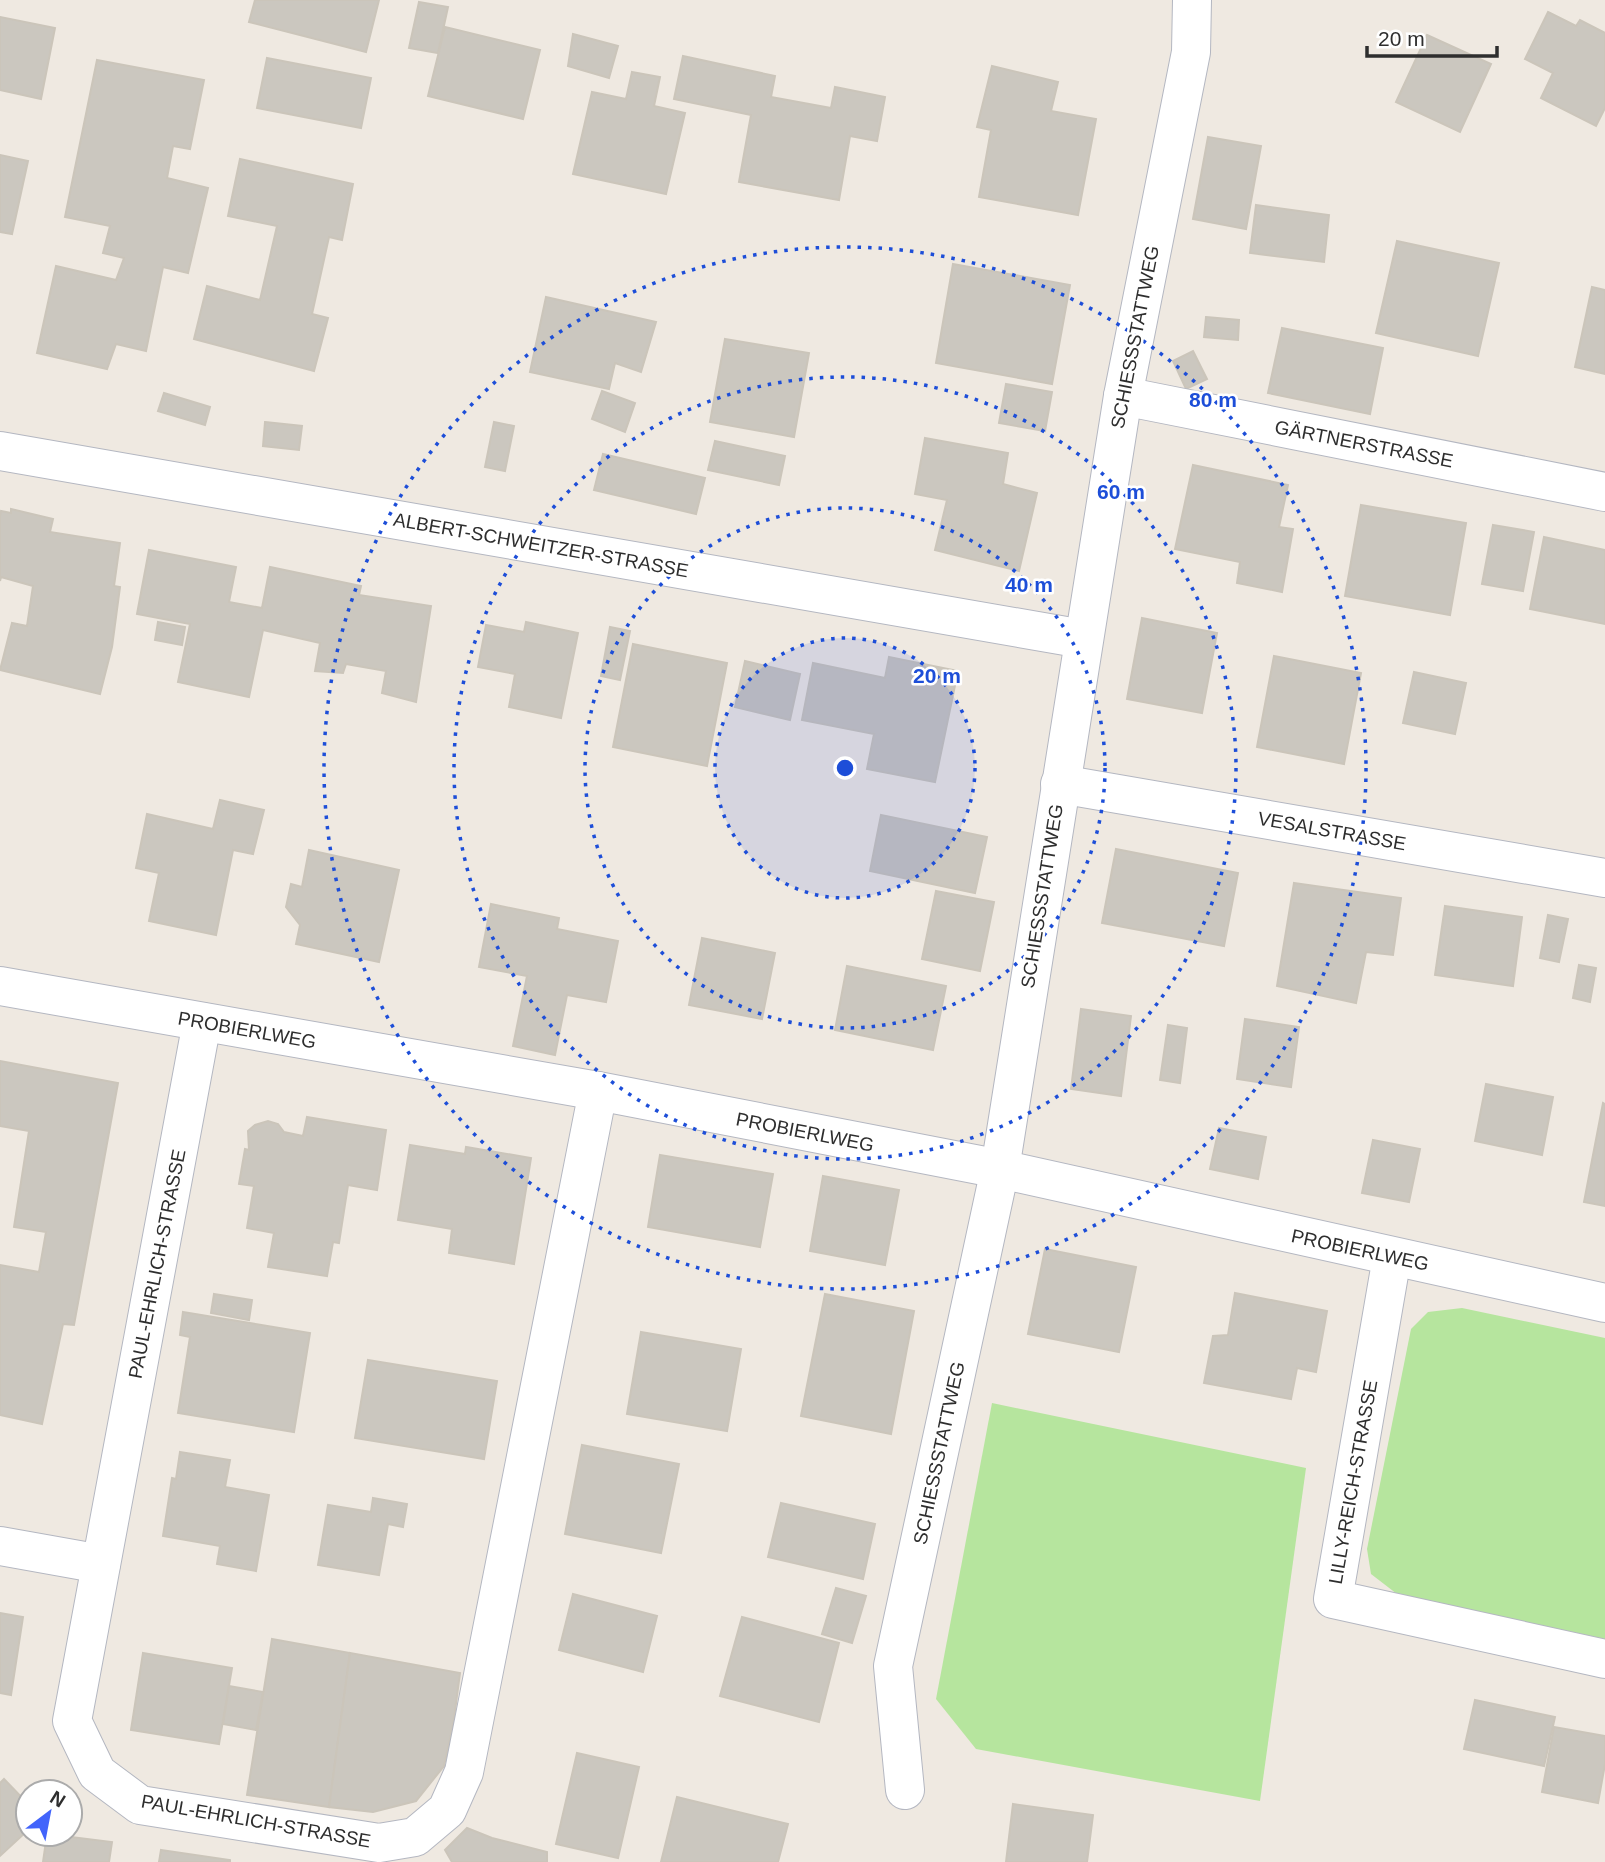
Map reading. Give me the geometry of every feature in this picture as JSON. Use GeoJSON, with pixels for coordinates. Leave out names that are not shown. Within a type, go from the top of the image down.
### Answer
{"type":"FeatureCollection","features":[{"type":"Feature","properties":{"kind":"street","name":"SCHIESSSTATTWEG"},"geometry":{"type":"LineString","coordinates":[[905,1790],[892,1666],[1000,1169],[1123,396],[1191,52],[1192,0]]}},
{"type":"Feature","properties":{"kind":"street","name":"GÄRTNERSTRASSE"},"geometry":{"type":"LineString","coordinates":[[1123,396],[1605,492]]}},
{"type":"Feature","properties":{"kind":"street","name":"ALBERT-SCHWEITZER-STRASSE"},"geometry":{"type":"LineString","coordinates":[[0,451],[1083,639]]}},
{"type":"Feature","properties":{"kind":"street","name":"VESALSTRASSE"},"geometry":{"type":"LineString","coordinates":[[1060,784],[1605,878]]}},
{"type":"Feature","properties":{"kind":"street","name":"PROBIERLWEG"},"geometry":{"type":"LineString","coordinates":[[0,986],[598,1091],[1000,1169],[1605,1303]]}},
{"type":"Feature","properties":{"kind":"street","name":"PAUL-EHRLICH-STRASSE"},"geometry":{"type":"LineString","coordinates":[[202,1022],[72,1721],[97,1773],[140,1805],[379,1843],[415,1837],[447,1810],[464,1772],[598,1091]]}},
{"type":"Feature","properties":{"kind":"street","name":"LILLY-REICH-STRASSE"},"geometry":{"type":"LineString","coordinates":[[1392,1257],[1333,1599],[1605,1658]]}},
{"type":"Feature","properties":{"kind":"street"},"geometry":{"type":"LineString","coordinates":[[0,1546],[101,1564]]}},
{"type":"Feature","properties":{"kind":"green space"},"geometry":{"type":"Polygon","coordinates":[[[1462,1308],[1605,1338],[1605,1639],[1397,1594],[1371,1574],[1367,1549],[1411,1329],[1428,1312],[1462,1308]]]}},
{"type":"Feature","properties":{"kind":"green space"},"geometry":{"type":"Polygon","coordinates":[[[992,1403],[1306,1468],[1260,1801],[976,1749],[936,1699],[992,1403]]]}},
{"type":"Feature","properties":{"kind":"building"},"geometry":{"type":"Polygon","coordinates":[[[255,0],[379,0],[366,52],[249,22],[255,0]]]}},
{"type":"Feature","properties":{"kind":"building"},"geometry":{"type":"Polygon","coordinates":[[[419,2],[448,7],[438,53],[409,48],[419,2]]]}},
{"type":"Feature","properties":{"kind":"building"},"geometry":{"type":"Polygon","coordinates":[[[1548,12],[1576,26],[1580,20],[1605,33],[1605,108],[1596,126],[1541,98],[1553,73],[1525,59],[1548,12]]]}},
{"type":"Feature","properties":{"kind":"building"},"geometry":{"type":"Polygon","coordinates":[[[0,17],[55,28],[41,99],[0,90],[0,17]]]}},
{"type":"Feature","properties":{"kind":"building"},"geometry":{"type":"Polygon","coordinates":[[[445,27],[540,50],[523,119],[428,96],[445,27]]]}},
{"type":"Feature","properties":{"kind":"building"},"geometry":{"type":"Polygon","coordinates":[[[573,34],[618,46],[609,78],[568,66],[573,34]]]}},
{"type":"Feature","properties":{"kind":"building"},"geometry":{"type":"Polygon","coordinates":[[[1427,35],[1491,64],[1460,132],[1396,102],[1427,35]]]}},
{"type":"Feature","properties":{"kind":"building"},"geometry":{"type":"Polygon","coordinates":[[[683,56],[775,76],[771,97],[831,108],[835,87],[885,97],[877,141],[850,136],[839,200],[739,182],[751,115],[674,99],[683,56]]]}},
{"type":"Feature","properties":{"kind":"building"},"geometry":{"type":"Polygon","coordinates":[[[267,58],[371,78],[361,128],[257,108],[267,58]]]}},
{"type":"Feature","properties":{"kind":"building"},"geometry":{"type":"Polygon","coordinates":[[[97,60],[204,80],[190,149],[173,146],[167,178],[208,188],[188,273],[163,267],[146,351],[116,344],[107,369],[37,353],[56,266],[116,280],[124,258],[103,253],[110,226],[65,217],[97,60]]]}},
{"type":"Feature","properties":{"kind":"building"},"geometry":{"type":"Polygon","coordinates":[[[992,66],[1058,82],[1051,111],[1096,119],[1078,215],[979,197],[991,130],[977,127],[992,66]]]}},
{"type":"Feature","properties":{"kind":"building"},"geometry":{"type":"Polygon","coordinates":[[[632,72],[660,77],[654,106],[685,113],[666,194],[573,174],[592,92],[626,99],[632,72]]]}},
{"type":"Feature","properties":{"kind":"building"},"geometry":{"type":"Polygon","coordinates":[[[1208,137],[1261,146],[1246,229],[1193,219],[1208,137]]]}},
{"type":"Feature","properties":{"kind":"building"},"geometry":{"type":"Polygon","coordinates":[[[0,155],[28,161],[12,234],[0,232],[0,155]]]}},
{"type":"Feature","properties":{"kind":"building"},"geometry":{"type":"Polygon","coordinates":[[[240,159],[353,184],[342,240],[329,237],[312,314],[328,318],[314,371],[194,339],[207,286],[260,300],[277,226],[228,216],[240,159]]]}},
{"type":"Feature","properties":{"kind":"building"},"geometry":{"type":"Polygon","coordinates":[[[1256,205],[1329,215],[1324,262],[1250,253],[1256,205]]]}},
{"type":"Feature","properties":{"kind":"building"},"geometry":{"type":"Polygon","coordinates":[[[1397,241],[1499,263],[1478,356],[1376,333],[1397,241]]]}},
{"type":"Feature","properties":{"kind":"building"},"geometry":{"type":"Polygon","coordinates":[[[953,264],[1070,285],[1052,384],[936,363],[953,264]]]}},
{"type":"Feature","properties":{"kind":"building"},"geometry":{"type":"Polygon","coordinates":[[[1592,287],[1605,290],[1605,374],[1575,367],[1592,287]]]}},
{"type":"Feature","properties":{"kind":"building"},"geometry":{"type":"Polygon","coordinates":[[[546,297],[656,322],[641,372],[615,363],[609,389],[530,372],[546,297]]]}},
{"type":"Feature","properties":{"kind":"building"},"geometry":{"type":"Polygon","coordinates":[[[1206,317],[1239,320],[1238,340],[1204,337],[1206,317]]]}},
{"type":"Feature","properties":{"kind":"building"},"geometry":{"type":"Polygon","coordinates":[[[1282,328],[1383,348],[1370,414],[1268,393],[1282,328]]]}},
{"type":"Feature","properties":{"kind":"building"},"geometry":{"type":"Polygon","coordinates":[[[725,339],[809,353],[794,437],[710,422],[725,339]]]}},
{"type":"Feature","properties":{"kind":"building"},"geometry":{"type":"Polygon","coordinates":[[[1193,351],[1207,379],[1186,389],[1173,361],[1193,351]]]}},
{"type":"Feature","properties":{"kind":"building"},"geometry":{"type":"Polygon","coordinates":[[[1006,384],[1052,392],[1045,431],[999,423],[1006,384]]]}},
{"type":"Feature","properties":{"kind":"building"},"geometry":{"type":"Polygon","coordinates":[[[602,391],[635,403],[625,432],[592,419],[602,391]]]}},
{"type":"Feature","properties":{"kind":"building"},"geometry":{"type":"Polygon","coordinates":[[[164,393],[210,407],[205,425],[158,411],[164,393]]]}},
{"type":"Feature","properties":{"kind":"building"},"geometry":{"type":"Polygon","coordinates":[[[265,422],[302,426],[299,450],[263,446],[265,422]]]}},
{"type":"Feature","properties":{"kind":"building"},"geometry":{"type":"Polygon","coordinates":[[[494,422],[514,426],[505,471],[485,467],[494,422]]]}},
{"type":"Feature","properties":{"kind":"building"},"geometry":{"type":"Polygon","coordinates":[[[925,438],[1008,453],[1003,484],[1037,493],[1019,571],[935,550],[947,500],[915,494],[925,438]]]}},
{"type":"Feature","properties":{"kind":"building"},"geometry":{"type":"Polygon","coordinates":[[[715,441],[785,456],[779,485],[708,470],[715,441]]]}},
{"type":"Feature","properties":{"kind":"building"},"geometry":{"type":"Polygon","coordinates":[[[603,454],[705,478],[696,514],[594,490],[603,454]]]}},
{"type":"Feature","properties":{"kind":"building"},"geometry":{"type":"Polygon","coordinates":[[[1193,465],[1288,485],[1279,527],[1293,529],[1282,592],[1237,583],[1240,562],[1175,549],[1193,465]]]}},
{"type":"Feature","properties":{"kind":"building"},"geometry":{"type":"Polygon","coordinates":[[[1361,505],[1466,523],[1450,615],[1345,596],[1361,505]]]}},
{"type":"Feature","properties":{"kind":"building"},"geometry":{"type":"Polygon","coordinates":[[[11,509],[53,519],[50,532],[120,543],[114,586],[120,587],[112,647],[100,694],[0,670],[12,623],[27,626],[33,586],[1,577],[0,581],[0,516],[1,511],[11,513],[11,509]]]}},
{"type":"Feature","properties":{"kind":"building"},"geometry":{"type":"Polygon","coordinates":[[[1493,525],[1534,532],[1523,591],[1482,584],[1493,525]]]}},
{"type":"Feature","properties":{"kind":"building"},"geometry":{"type":"Polygon","coordinates":[[[1544,537],[1605,550],[1605,624],[1530,609],[1544,537]]]}},
{"type":"Feature","properties":{"kind":"building"},"geometry":{"type":"Polygon","coordinates":[[[149,550],[236,567],[229,602],[262,608],[270,567],[361,586],[359,595],[431,606],[416,702],[382,693],[386,671],[346,664],[343,673],[315,671],[320,643],[263,630],[249,697],[178,682],[190,624],[137,614],[149,550]]]}},
{"type":"Feature","properties":{"kind":"building"},"geometry":{"type":"Polygon","coordinates":[[[1142,618],[1217,633],[1202,713],[1127,699],[1142,618]]]}},
{"type":"Feature","properties":{"kind":"building"},"geometry":{"type":"Polygon","coordinates":[[[158,622],[185,627],[182,645],[155,640],[158,622]]]}},
{"type":"Feature","properties":{"kind":"building"},"geometry":{"type":"Polygon","coordinates":[[[526,622],[578,633],[561,718],[509,707],[515,674],[478,667],[486,625],[524,632],[526,622]]]}},
{"type":"Feature","properties":{"kind":"building"},"geometry":{"type":"Polygon","coordinates":[[[610,627],[630,631],[620,680],[601,676],[610,627]]]}},
{"type":"Feature","properties":{"kind":"building"},"geometry":{"type":"Polygon","coordinates":[[[633,644],[727,663],[707,766],[613,747],[633,644]]]}},
{"type":"Feature","properties":{"kind":"building"},"geometry":{"type":"Polygon","coordinates":[[[1274,656],[1361,673],[1344,764],[1257,747],[1274,656]]]}},
{"type":"Feature","properties":{"kind":"building"},"geometry":{"type":"Polygon","coordinates":[[[889,657],[958,671],[935,782],[867,769],[874,734],[802,720],[813,663],[885,678],[889,657]]]}},
{"type":"Feature","properties":{"kind":"building"},"geometry":{"type":"Polygon","coordinates":[[[745,661],[800,674],[790,720],[735,707],[745,661]]]}},
{"type":"Feature","properties":{"kind":"building"},"geometry":{"type":"Polygon","coordinates":[[[1414,672],[1466,683],[1455,734],[1403,723],[1414,672]]]}},
{"type":"Feature","properties":{"kind":"building"},"geometry":{"type":"Polygon","coordinates":[[[220,800],[264,810],[253,854],[233,850],[216,935],[149,921],[159,873],[136,868],[147,814],[213,829],[220,800]]]}},
{"type":"Feature","properties":{"kind":"building"},"geometry":{"type":"Polygon","coordinates":[[[881,815],[987,837],[975,893],[870,871],[881,815]]]}},
{"type":"Feature","properties":{"kind":"building"},"geometry":{"type":"Polygon","coordinates":[[[1116,849],[1238,873],[1224,946],[1102,923],[1116,849]]]}},
{"type":"Feature","properties":{"kind":"building"},"geometry":{"type":"Polygon","coordinates":[[[309,850],[399,870],[379,962],[296,944],[300,925],[286,907],[291,884],[302,887],[309,850]]]}},
{"type":"Feature","properties":{"kind":"building"},"geometry":{"type":"Polygon","coordinates":[[[1294,883],[1401,898],[1393,955],[1366,952],[1356,1003],[1277,986],[1294,883]]]}},
{"type":"Feature","properties":{"kind":"building"},"geometry":{"type":"Polygon","coordinates":[[[936,891],[994,902],[980,971],[922,959],[936,891]]]}},
{"type":"Feature","properties":{"kind":"building"},"geometry":{"type":"Polygon","coordinates":[[[491,904],[559,918],[557,929],[618,941],[606,1002],[567,995],[555,1055],[513,1046],[527,976],[479,967],[491,904]]]}},
{"type":"Feature","properties":{"kind":"building"},"geometry":{"type":"Polygon","coordinates":[[[1445,906],[1522,917],[1513,986],[1435,975],[1445,906]]]}},
{"type":"Feature","properties":{"kind":"building"},"geometry":{"type":"Polygon","coordinates":[[[1548,915],[1568,919],[1559,962],[1540,958],[1548,915]]]}},
{"type":"Feature","properties":{"kind":"building"},"geometry":{"type":"Polygon","coordinates":[[[702,938],[775,953],[762,1019],[689,1005],[702,938]]]}},
{"type":"Feature","properties":{"kind":"building"},"geometry":{"type":"Polygon","coordinates":[[[1579,965],[1596,968],[1590,1002],[1573,998],[1579,965]]]}},
{"type":"Feature","properties":{"kind":"building"},"geometry":{"type":"Polygon","coordinates":[[[847,966],[946,986],[933,1050],[835,1030],[847,966]]]}},
{"type":"Feature","properties":{"kind":"building"},"geometry":{"type":"Polygon","coordinates":[[[1081,1009],[1131,1016],[1121,1096],[1071,1089],[1081,1009]]]}},
{"type":"Feature","properties":{"kind":"building"},"geometry":{"type":"Polygon","coordinates":[[[1245,1019],[1299,1027],[1291,1087],[1237,1079],[1245,1019]]]}},
{"type":"Feature","properties":{"kind":"building"},"geometry":{"type":"Polygon","coordinates":[[[1168,1025],[1187,1028],[1180,1083],[1160,1080],[1168,1025]]]}},
{"type":"Feature","properties":{"kind":"building"},"geometry":{"type":"Polygon","coordinates":[[[0,1061],[118,1083],[74,1325],[63,1324],[42,1424],[0,1415],[0,1265],[39,1272],[46,1232],[14,1227],[29,1131],[0,1126],[0,1061]]]}},
{"type":"Feature","properties":{"kind":"building"},"geometry":{"type":"Polygon","coordinates":[[[1486,1084],[1553,1097],[1542,1155],[1475,1141],[1486,1084]]]}},
{"type":"Feature","properties":{"kind":"building"},"geometry":{"type":"Polygon","coordinates":[[[1603,1103],[1605,1104],[1605,1206],[1584,1202],[1603,1103]]]}},
{"type":"Feature","properties":{"kind":"building"},"geometry":{"type":"Polygon","coordinates":[[[307,1117],[386,1130],[377,1190],[348,1185],[339,1243],[333,1242],[327,1276],[268,1267],[274,1233],[247,1228],[254,1186],[239,1184],[245,1149],[249,1150],[248,1131],[255,1125],[268,1121],[278,1124],[284,1132],[303,1136],[307,1117]]]}},
{"type":"Feature","properties":{"kind":"building"},"geometry":{"type":"Polygon","coordinates":[[[1219,1128],[1266,1137],[1258,1179],[1210,1169],[1219,1128]]]}},
{"type":"Feature","properties":{"kind":"building"},"geometry":{"type":"Polygon","coordinates":[[[1373,1140],[1420,1149],[1409,1202],[1362,1193],[1373,1140]]]}},
{"type":"Feature","properties":{"kind":"building"},"geometry":{"type":"Polygon","coordinates":[[[410,1145],[465,1154],[466,1147],[531,1158],[514,1264],[449,1253],[452,1229],[398,1220],[410,1145]]]}},
{"type":"Feature","properties":{"kind":"building"},"geometry":{"type":"Polygon","coordinates":[[[660,1155],[773,1174],[760,1247],[648,1227],[660,1155]]]}},
{"type":"Feature","properties":{"kind":"building"},"geometry":{"type":"Polygon","coordinates":[[[823,1176],[899,1190],[885,1265],[810,1251],[823,1176]]]}},
{"type":"Feature","properties":{"kind":"building"},"geometry":{"type":"Polygon","coordinates":[[[1045,1249],[1136,1267],[1119,1352],[1028,1334],[1045,1249]]]}},
{"type":"Feature","properties":{"kind":"building"},"geometry":{"type":"Polygon","coordinates":[[[1235,1293],[1327,1311],[1316,1372],[1297,1368],[1291,1399],[1204,1383],[1213,1336],[1228,1335],[1235,1293]]]}},
{"type":"Feature","properties":{"kind":"building"},"geometry":{"type":"Polygon","coordinates":[[[214,1294],[252,1300],[249,1320],[211,1313],[214,1294]]]}},
{"type":"Feature","properties":{"kind":"building"},"geometry":{"type":"Polygon","coordinates":[[[825,1294],[914,1311],[891,1434],[801,1416],[825,1294]]]}},
{"type":"Feature","properties":{"kind":"building"},"geometry":{"type":"Polygon","coordinates":[[[183,1312],[310,1333],[294,1432],[178,1413],[190,1337],[180,1335],[183,1312]]]}},
{"type":"Feature","properties":{"kind":"building"},"geometry":{"type":"Polygon","coordinates":[[[641,1332],[741,1349],[727,1431],[627,1414],[641,1332]]]}},
{"type":"Feature","properties":{"kind":"building"},"geometry":{"type":"Polygon","coordinates":[[[368,1360],[497,1381],[484,1459],[355,1438],[368,1360]]]}},
{"type":"Feature","properties":{"kind":"building"},"geometry":{"type":"Polygon","coordinates":[[[582,1445],[679,1464],[661,1553],[565,1534],[582,1445]]]}},
{"type":"Feature","properties":{"kind":"building"},"geometry":{"type":"Polygon","coordinates":[[[180,1452],[230,1460],[225,1487],[269,1495],[256,1571],[217,1564],[220,1546],[163,1536],[172,1478],[176,1479],[180,1452]]]}},
{"type":"Feature","properties":{"kind":"building"},"geometry":{"type":"Polygon","coordinates":[[[373,1498],[407,1504],[403,1527],[388,1524],[379,1575],[318,1565],[328,1505],[371,1512],[373,1498]]]}},
{"type":"Feature","properties":{"kind":"building"},"geometry":{"type":"Polygon","coordinates":[[[781,1503],[875,1524],[863,1579],[768,1557],[781,1503]]]}},
{"type":"Feature","properties":{"kind":"building"},"geometry":{"type":"Polygon","coordinates":[[[836,1588],[866,1596],[852,1643],[822,1634],[836,1588]]]}},
{"type":"Feature","properties":{"kind":"building"},"geometry":{"type":"Polygon","coordinates":[[[573,1594],[657,1616],[643,1672],[559,1650],[573,1594]]]}},
{"type":"Feature","properties":{"kind":"building"},"geometry":{"type":"Polygon","coordinates":[[[0,1613],[23,1617],[11,1695],[0,1693],[0,1613]]]}},
{"type":"Feature","properties":{"kind":"building"},"geometry":{"type":"Polygon","coordinates":[[[742,1617],[839,1643],[819,1722],[720,1696],[742,1617]]]}},
{"type":"Feature","properties":{"kind":"building"},"geometry":{"type":"Polygon","coordinates":[[[272,1639],[350,1653],[329,1807],[247,1795],[272,1639]]]}},
{"type":"Feature","properties":{"kind":"building"},"geometry":{"type":"Polygon","coordinates":[[[143,1653],[232,1668],[219,1744],[131,1730],[143,1653]]]}},
{"type":"Feature","properties":{"kind":"building"},"geometry":{"type":"Polygon","coordinates":[[[350,1653],[460,1673],[444,1766],[416,1801],[373,1812],[329,1807],[350,1653]]]}},
{"type":"Feature","properties":{"kind":"building"},"geometry":{"type":"Polygon","coordinates":[[[229,1686],[263,1692],[256,1730],[223,1724],[229,1686]]]}},
{"type":"Feature","properties":{"kind":"building"},"geometry":{"type":"Polygon","coordinates":[[[1475,1700],[1555,1717],[1544,1766],[1464,1749],[1475,1700]]]}},
{"type":"Feature","properties":{"kind":"building"},"geometry":{"type":"Polygon","coordinates":[[[1554,1727],[1605,1736],[1605,1764],[1598,1803],[1542,1792],[1554,1727]]]}},
{"type":"Feature","properties":{"kind":"building"},"geometry":{"type":"Polygon","coordinates":[[[577,1753],[639,1767],[618,1858],[556,1844],[577,1753]]]}},
{"type":"Feature","properties":{"kind":"building"},"geometry":{"type":"Polygon","coordinates":[[[4,1779],[14,1789],[14,1843],[0,1856],[0,1783],[4,1779]]]}},
{"type":"Feature","properties":{"kind":"building"},"geometry":{"type":"Polygon","coordinates":[[[677,1797],[788,1824],[778,1862],[661,1862],[677,1797]]]}},
{"type":"Feature","properties":{"kind":"building"},"geometry":{"type":"Polygon","coordinates":[[[1013,1804],[1093,1815],[1087,1862],[1006,1862],[1013,1804]]]}},
{"type":"Feature","properties":{"kind":"building"},"geometry":{"type":"Polygon","coordinates":[[[467,1828],[492,1838],[547,1852],[547,1862],[452,1862],[445,1850],[467,1828]]]}},
{"type":"Feature","properties":{"kind":"building"},"geometry":{"type":"Polygon","coordinates":[[[84,1839],[112,1842],[109,1862],[43,1862],[45,1848],[84,1848],[84,1839]]]}},
{"type":"Feature","properties":{"kind":"building"},"geometry":{"type":"Polygon","coordinates":[[[161,1850],[230,1860],[230,1862],[159,1862],[161,1850]]]}}]}
